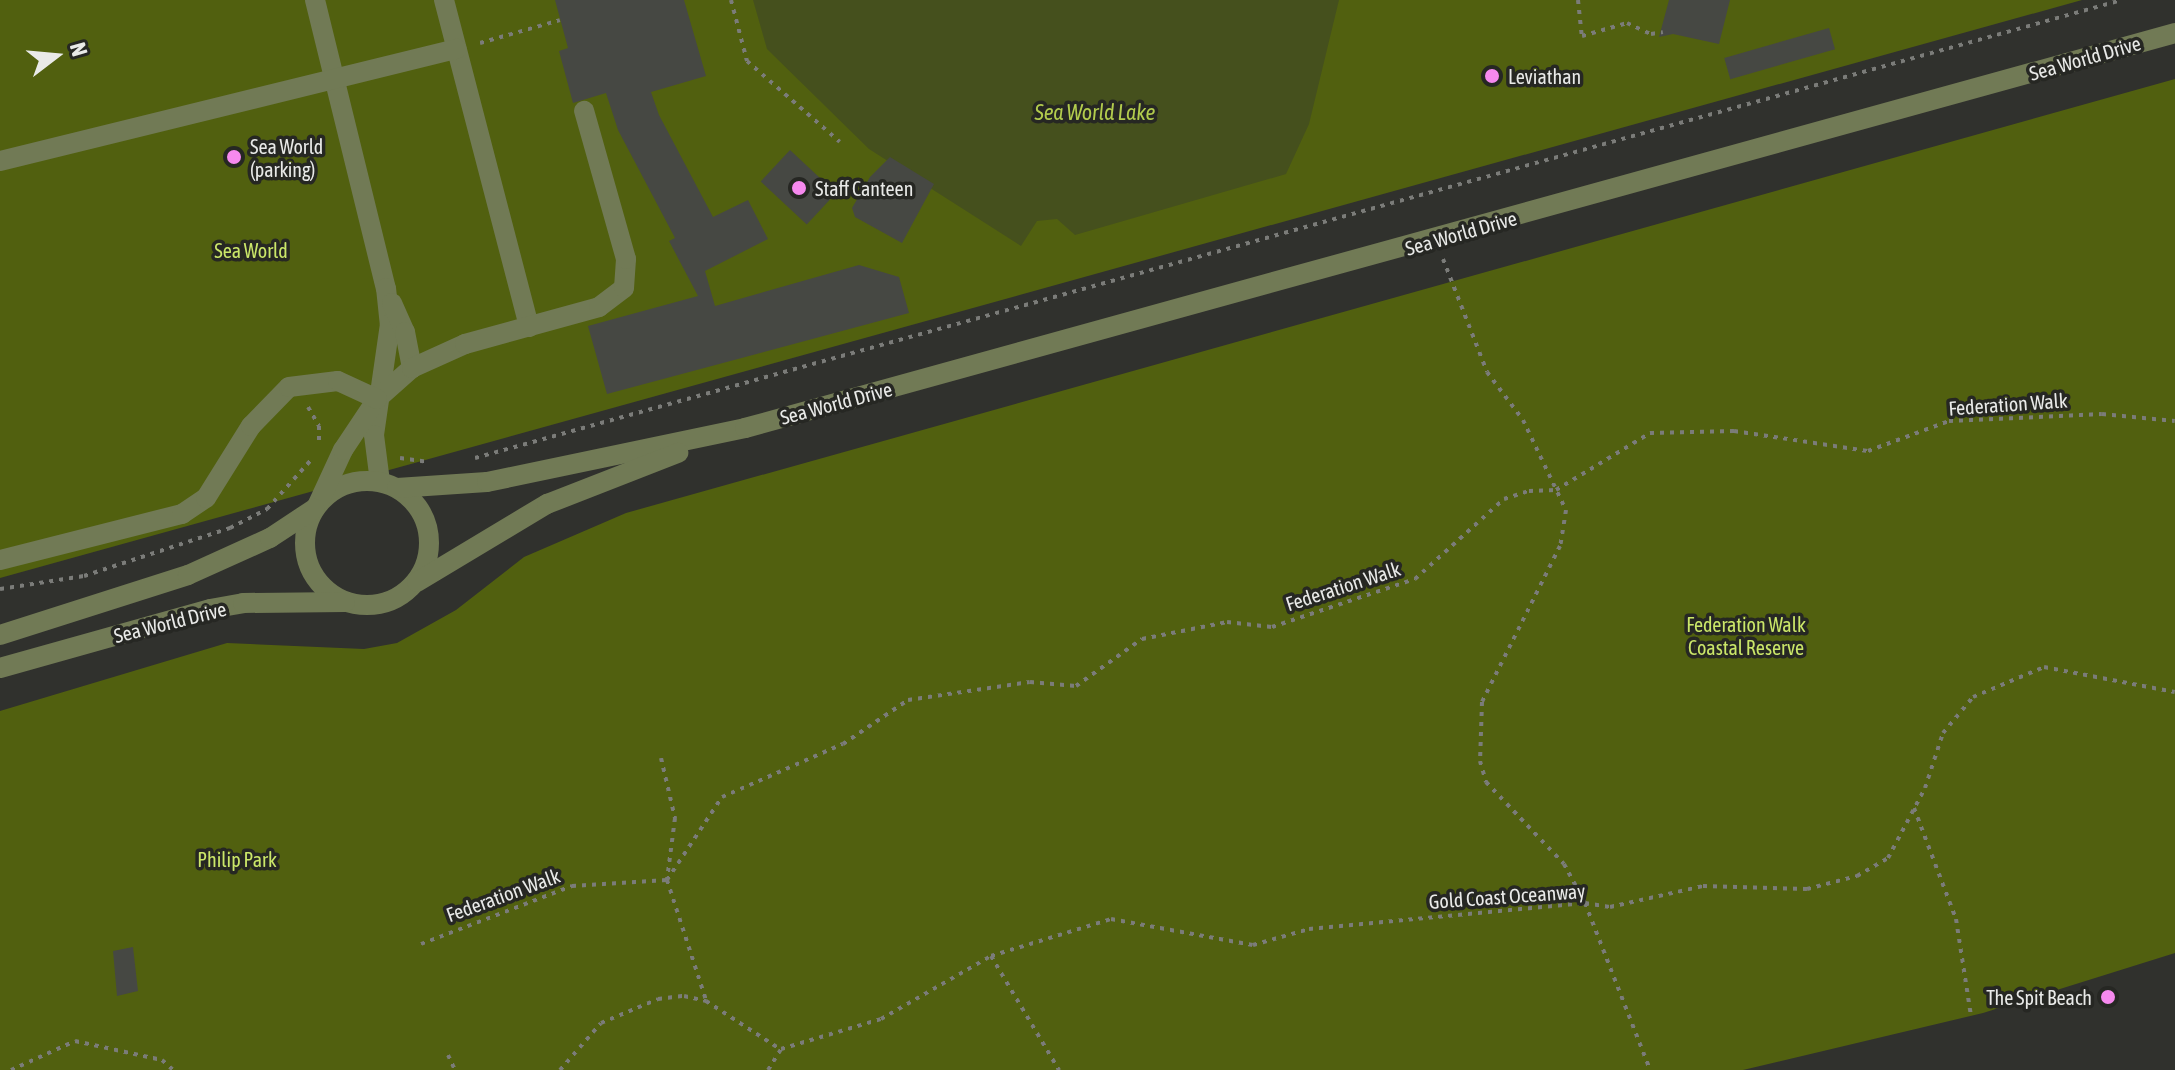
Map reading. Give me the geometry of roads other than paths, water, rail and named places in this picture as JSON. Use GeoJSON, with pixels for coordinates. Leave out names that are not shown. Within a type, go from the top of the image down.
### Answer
{"type":"FeatureCollection","features":[{"type":"Feature","properties":{"kind":"street"},"geometry":{"type":"LineString","coordinates":[[315,0],[386,288],[390,324],[377,399],[375,448],[388,485],[422,514],[428,532],[425,568],[415,583],[383,604],[345,602],[321,585],[306,560],[304,540],[316,506],[343,450],[377,399],[412,368],[465,344],[599,307],[624,288],[626,259],[584,111]]}},
{"type":"Feature","properties":{"kind":"street"},"geometry":{"type":"LineString","coordinates":[[444,0],[529,327]]}},
{"type":"Feature","properties":{"kind":"street","name":"Sea World Drive"},"geometry":{"type":"LineString","coordinates":[[388,485],[487,482],[745,428],[1436,240],[2175,33]]}},
{"type":"Feature","properties":{"kind":"street"},"geometry":{"type":"LineString","coordinates":[[0,161],[456,49]]}},
{"type":"Feature","properties":{"kind":"street"},"geometry":{"type":"LineString","coordinates":[[386,288],[405,332],[412,368]]}},
{"type":"Feature","properties":{"kind":"street"},"geometry":{"type":"LineString","coordinates":[[0,560],[182,514],[206,498],[251,426],[289,387],[338,381],[377,399]]}},
{"type":"Feature","properties":{"kind":"street","name":"Sea World Drive"},"geometry":{"type":"LineString","coordinates":[[415,583],[547,504],[745,428]]}},
{"type":"Feature","properties":{"kind":"street"},"geometry":{"type":"LineString","coordinates":[[316,506],[346,484],[388,485]]}},
{"type":"Feature","properties":{"kind":"street","name":"Sea World Drive"},"geometry":{"type":"LineString","coordinates":[[0,635],[188,575],[270,538],[316,506]]}},
{"type":"Feature","properties":{"kind":"street","name":"Sea World Drive"},"geometry":{"type":"LineString","coordinates":[[0,668],[210,609],[243,603],[345,602]]}},
{"type":"Feature","properties":{"kind":"water","name":"Sea World Lake"},"geometry":{"type":"Polygon","coordinates":[[[753,0],[1339,0],[1309,124],[1286,174],[1075,235],[1057,219],[1037,221],[1021,246],[869,149],[767,49],[753,0]]]}},
{"type":"Feature","properties":{"kind":"place","name":"Leviathan"},"geometry":{"type":"Point","coordinates":[1492,76]}},
{"type":"Feature","properties":{"kind":"place","name":"Sea World (parking)"},"geometry":{"type":"Point","coordinates":[234,157]}},
{"type":"Feature","properties":{"kind":"place","name":"Staff Canteen"},"geometry":{"type":"Point","coordinates":[799,188]}},
{"type":"Feature","properties":{"kind":"place","name":"The Spit Beach"},"geometry":{"type":"Point","coordinates":[2108,997]}},
{"type":"Feature","properties":{"kind":"park label","name":"Sea World"},"geometry":{"type":"Point","coordinates":[251,250]}},
{"type":"Feature","properties":{"kind":"park label","name":"Federation Walk Coastal Reserve"},"geometry":{"type":"Point","coordinates":[1746,636]}},
{"type":"Feature","properties":{"kind":"park label","name":"Philip Park"},"geometry":{"type":"Point","coordinates":[237,859]}}]}
